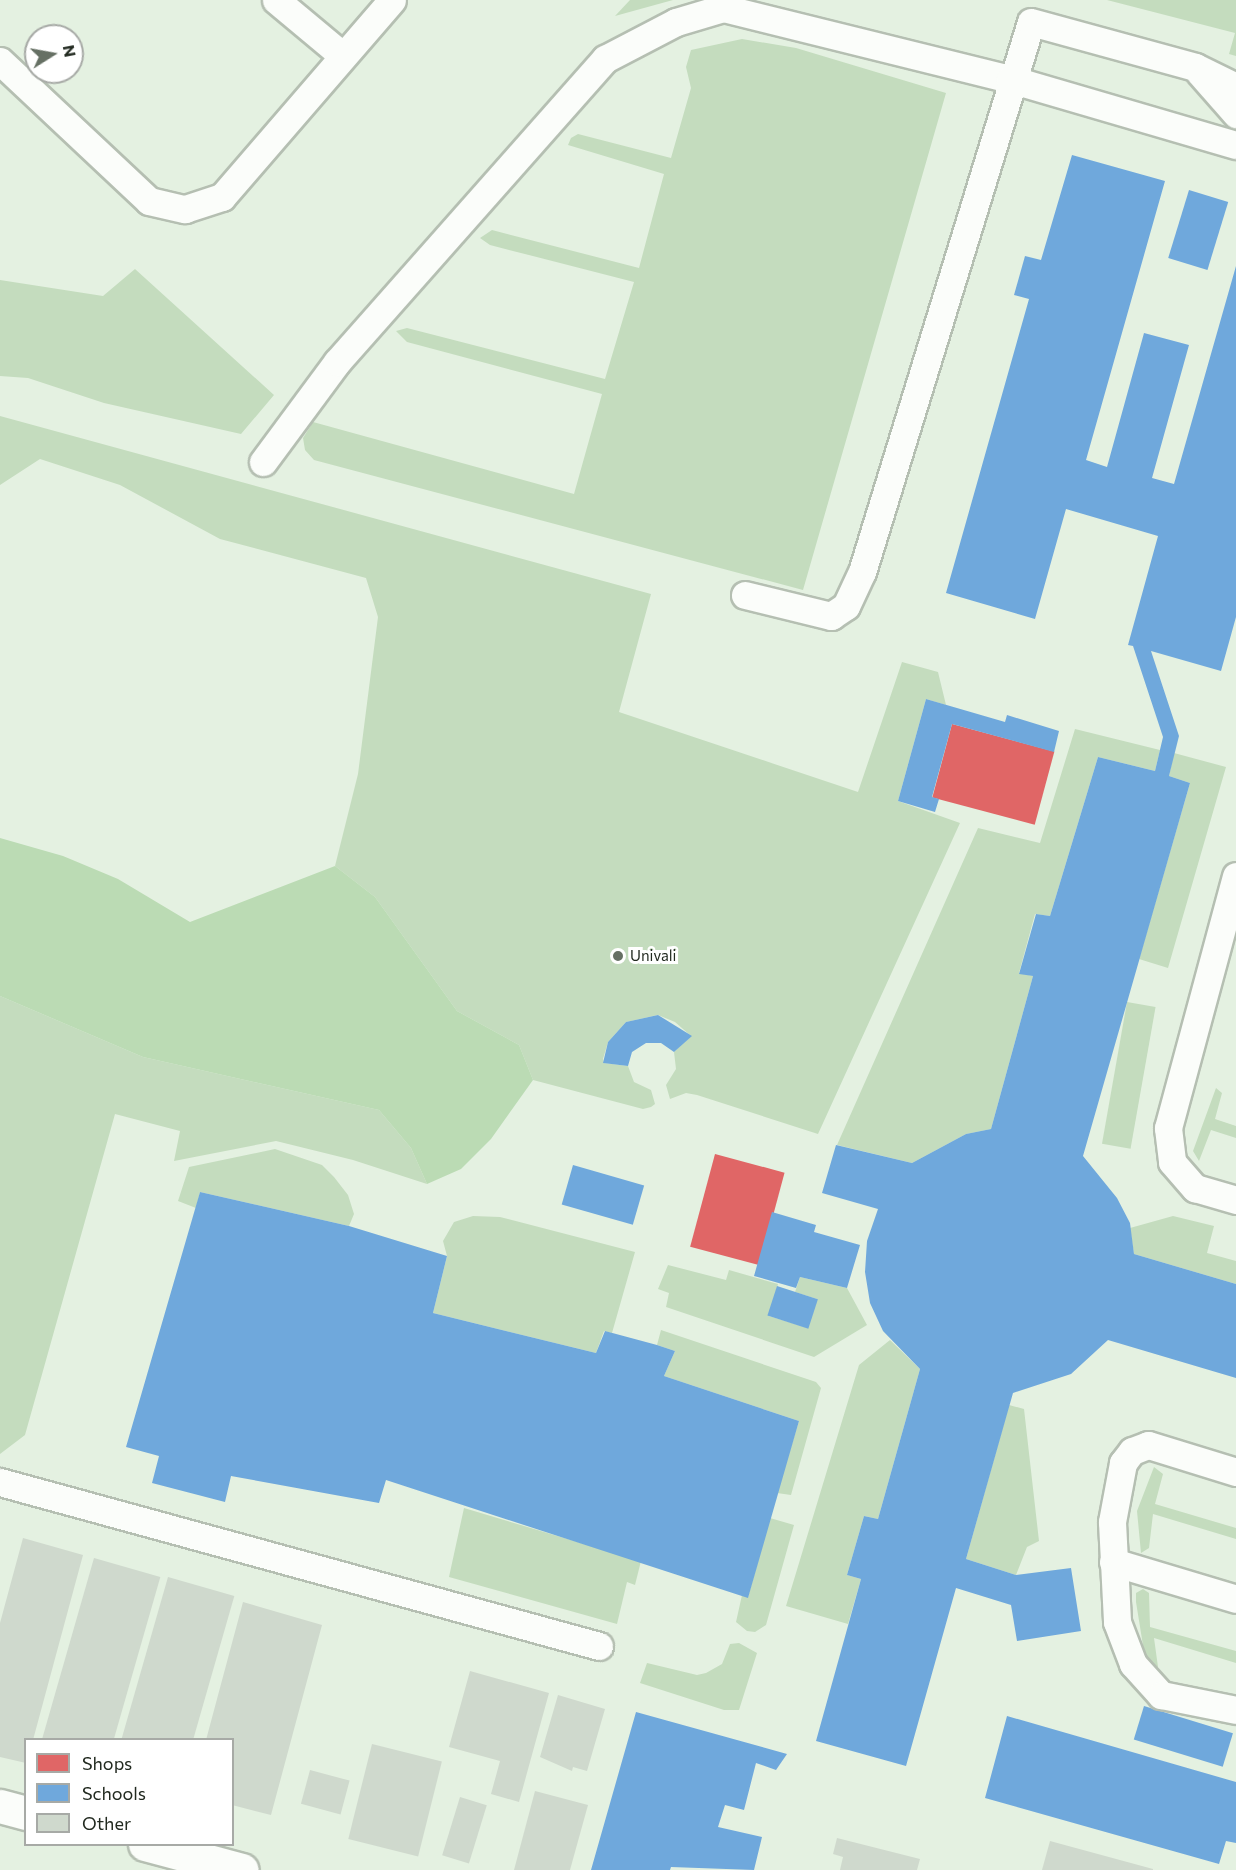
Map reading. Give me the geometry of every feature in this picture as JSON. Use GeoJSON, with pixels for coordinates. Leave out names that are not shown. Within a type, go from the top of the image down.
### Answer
{"type":"FeatureCollection","features":[{"type":"Feature","properties":{"kind":"street"},"geometry":{"type":"LineString","coordinates":[[0,1806],[24,1812]]}},
{"type":"Feature","properties":{"kind":"street"},"geometry":{"type":"LineString","coordinates":[[149,1846],[242,1870]]}},
{"type":"Feature","properties":{"kind":"lane"},"geometry":{"type":"LineString","coordinates":[[276,0],[343,56]]}},
{"type":"Feature","properties":{"kind":"lane"},"geometry":{"type":"LineString","coordinates":[[0,61],[149,201],[185,209],[222,197],[392,0]]}},
{"type":"Feature","properties":{"kind":"lane"},"geometry":{"type":"LineString","coordinates":[[263,462],[337,362],[605,59],[656,33],[723,8],[1010,79],[1236,145]]}},
{"type":"Feature","properties":{"kind":"lane"},"geometry":{"type":"LineString","coordinates":[[745,595],[831,616],[846,606],[862,572],[1010,79],[1031,22],[1195,67],[1236,87]]}},
{"type":"Feature","properties":{"kind":"lane"},"geometry":{"type":"LineString","coordinates":[[1195,67],[1236,69]]}},
{"type":"Feature","properties":{"kind":"lane"},"geometry":{"type":"LineString","coordinates":[[1195,67],[1236,114]]}},
{"type":"Feature","properties":{"kind":"lane"},"geometry":{"type":"LineString","coordinates":[[1236,876],[1168,1128],[1172,1162],[1195,1188],[1236,1200]]}},
{"type":"Feature","properties":{"kind":"lane"},"geometry":{"type":"LineString","coordinates":[[1236,1472],[1148,1445],[1132,1451],[1123,1463],[1112,1522],[1117,1622],[1133,1664],[1161,1695],[1236,1710]]}},
{"type":"Feature","properties":{"kind":"lane"},"geometry":{"type":"LineString","coordinates":[[0,1482],[599,1646]]}},
{"type":"Feature","properties":{"kind":"lane"},"geometry":{"type":"LineString","coordinates":[[1113,1562],[1236,1599]]}},
{"type":"Feature","properties":{"kind":"green space"},"geometry":{"type":"Polygon","coordinates":[[[630,0],[673,0],[615,16],[630,0]]]}},
{"type":"Feature","properties":{"kind":"green space"},"geometry":{"type":"Polygon","coordinates":[[[1107,0],[1236,0],[1236,56],[1229,54],[1235,33],[1107,0]]]}},
{"type":"Feature","properties":{"kind":"green space"},"geometry":{"type":"Polygon","coordinates":[[[742,39],[796,48],[946,93],[803,590],[314,460],[305,450],[303,438],[313,422],[574,494],[602,394],[407,342],[396,331],[407,328],[605,379],[634,282],[490,245],[480,238],[492,230],[639,268],[664,174],[568,145],[571,138],[578,134],[671,158],[691,88],[686,67],[691,50],[742,39]]]}},
{"type":"Feature","properties":{"kind":"green space"},"geometry":{"type":"Polygon","coordinates":[[[135,269],[274,395],[241,434],[104,403],[28,378],[0,376],[0,280],[103,296],[135,269]]]}},
{"type":"Feature","properties":{"kind":"green space"},"geometry":{"type":"Polygon","coordinates":[[[0,416],[651,594],[619,712],[858,792],[902,662],[938,672],[946,705],[926,699],[898,801],[960,823],[818,1134],[697,1095],[686,1093],[670,1099],[666,1085],[676,1069],[674,1052],[691,1036],[675,1022],[658,1015],[626,1022],[608,1042],[603,1059],[604,1063],[628,1066],[634,1082],[651,1090],[655,1104],[651,1107],[643,1109],[533,1080],[519,1045],[457,1011],[375,897],[335,866],[358,774],[378,617],[366,578],[220,539],[120,485],[40,459],[0,485],[0,416]]]}},
{"type":"Feature","properties":{"kind":"green space"},"geometry":{"type":"Polygon","coordinates":[[[1075,729],[1160,750],[1155,771],[1098,757],[1050,916],[1035,914],[1019,973],[1033,976],[991,1129],[966,1134],[912,1163],[837,1145],[978,828],[1040,843],[1075,729]]]}},
{"type":"Feature","properties":{"kind":"green space"},"geometry":{"type":"Polygon","coordinates":[[[1174,753],[1226,767],[1168,968],[1139,959],[1190,783],[1169,776],[1174,753]]]}},
{"type":"Feature","properties":{"kind":"green space"},"geometry":{"type":"Polygon","coordinates":[[[0,838],[63,856],[118,879],[190,922],[335,866],[375,897],[457,1011],[519,1045],[533,1080],[491,1139],[461,1169],[427,1184],[411,1148],[379,1110],[143,1057],[0,996],[0,838]]]}},
{"type":"Feature","properties":{"kind":"green space"},"geometry":{"type":"Polygon","coordinates":[[[0,996],[143,1057],[379,1110],[411,1148],[427,1184],[353,1160],[276,1141],[174,1161],[180,1131],[115,1114],[25,1435],[0,1454],[0,996]]]}},
{"type":"Feature","properties":{"kind":"green space"},"geometry":{"type":"Polygon","coordinates":[[[1127,1002],[1156,1007],[1131,1149],[1102,1144],[1127,1002]]]}},
{"type":"Feature","properties":{"kind":"green space"},"geometry":{"type":"Polygon","coordinates":[[[1216,1088],[1222,1093],[1215,1119],[1236,1126],[1236,1138],[1211,1130],[1199,1161],[1193,1151],[1216,1088]]]}},
{"type":"Feature","properties":{"kind":"green space"},"geometry":{"type":"Polygon","coordinates":[[[275,1149],[322,1165],[334,1177],[348,1195],[354,1214],[349,1226],[200,1192],[196,1208],[178,1201],[189,1167],[275,1149]]]}},
{"type":"Feature","properties":{"kind":"green space"},"geometry":{"type":"Polygon","coordinates":[[[473,1216],[500,1217],[635,1252],[612,1333],[604,1331],[596,1353],[433,1313],[447,1256],[443,1241],[454,1222],[473,1216]]]}},
{"type":"Feature","properties":{"kind":"green space"},"geometry":{"type":"Polygon","coordinates":[[[1173,1216],[1214,1226],[1207,1253],[1236,1261],[1236,1284],[1134,1254],[1130,1228],[1173,1216]]]}},
{"type":"Feature","properties":{"kind":"green space"},"geometry":{"type":"Polygon","coordinates":[[[668,1265],[726,1280],[729,1270],[778,1284],[769,1316],[808,1328],[817,1299],[795,1292],[800,1277],[847,1288],[867,1325],[814,1357],[666,1307],[669,1293],[658,1289],[668,1265]]]}},
{"type":"Feature","properties":{"kind":"green space"},"geometry":{"type":"Polygon","coordinates":[[[661,1330],[816,1382],[821,1388],[791,1495],[777,1493],[799,1421],[664,1376],[675,1351],[657,1345],[661,1330]]]}},
{"type":"Feature","properties":{"kind":"green space"},"geometry":{"type":"Polygon","coordinates":[[[890,1340],[920,1369],[878,1519],[864,1516],[847,1575],[861,1579],[848,1624],[786,1606],[859,1365],[890,1340]]]}},
{"type":"Feature","properties":{"kind":"green space"},"geometry":{"type":"Polygon","coordinates":[[[1009,1405],[1024,1409],[1039,1541],[1027,1547],[1016,1575],[966,1559],[1009,1405]]]}},
{"type":"Feature","properties":{"kind":"green space"},"geometry":{"type":"Polygon","coordinates":[[[1154,1467],[1163,1474],[1155,1504],[1236,1528],[1236,1539],[1153,1514],[1149,1548],[1141,1553],[1137,1511],[1154,1467]]]}},
{"type":"Feature","properties":{"kind":"green space"},"geometry":{"type":"Polygon","coordinates":[[[464,1508],[641,1561],[635,1585],[627,1582],[617,1624],[449,1577],[464,1508]]]}},
{"type":"Feature","properties":{"kind":"green space"},"geometry":{"type":"Polygon","coordinates":[[[770,1518],[794,1525],[766,1625],[755,1632],[747,1631],[736,1622],[742,1595],[748,1597],[770,1518]]]}},
{"type":"Feature","properties":{"kind":"green space"},"geometry":{"type":"Polygon","coordinates":[[[1143,1589],[1149,1593],[1150,1627],[1236,1651],[1236,1663],[1154,1638],[1158,1667],[1152,1669],[1146,1664],[1136,1602],[1136,1593],[1143,1589]]]}},
{"type":"Feature","properties":{"kind":"green space"},"geometry":{"type":"Polygon","coordinates":[[[739,1643],[757,1653],[739,1710],[724,1710],[640,1683],[647,1663],[697,1675],[722,1664],[730,1644],[739,1643]]]}},
{"type":"Feature","properties":{"kind":"building: Shops"},"geometry":{"type":"Polygon","coordinates":[[[952,724],[1054,751],[1035,825],[932,797],[952,724]]]}},
{"type":"Feature","properties":{"kind":"building: Shops"},"geometry":{"type":"Polygon","coordinates":[[[715,1154],[785,1173],[760,1265],[690,1247],[715,1154]]]}},
{"type":"Feature","properties":{"kind":"building: Schools"},"geometry":{"type":"Polygon","coordinates":[[[1072,155],[1165,181],[1086,460],[1107,467],[1144,333],[1189,345],[1152,478],[1174,484],[1236,266],[1236,617],[1221,671],[1151,651],[1179,736],[1169,776],[1190,783],[1083,1156],[1117,1198],[1130,1223],[1134,1254],[1236,1284],[1236,1378],[1108,1340],[1071,1374],[1013,1393],[966,1559],[1016,1575],[1071,1568],[1081,1631],[1017,1641],[1011,1605],[956,1588],[906,1766],[816,1741],[861,1579],[847,1575],[864,1516],[878,1519],[920,1369],[883,1331],[870,1303],[865,1272],[867,1241],[878,1209],[822,1193],[836,1145],[912,1163],[966,1134],[991,1129],[1033,976],[1019,974],[1036,914],[1050,916],[1098,757],[1155,771],[1163,737],[1133,646],[1128,645],[1158,536],[1066,509],[1035,619],[946,593],[1029,299],[1014,295],[1025,256],[1041,260],[1072,155]]]}},
{"type":"Feature","properties":{"kind":"building: Schools"},"geometry":{"type":"Polygon","coordinates":[[[1189,190],[1228,202],[1207,270],[1168,258],[1189,190]]]}},
{"type":"Feature","properties":{"kind":"building: Schools"},"geometry":{"type":"Polygon","coordinates":[[[926,699],[1005,722],[1007,715],[1059,731],[1054,752],[952,724],[932,797],[939,799],[935,812],[898,801],[926,699]]]}},
{"type":"Feature","properties":{"kind":"building: Schools"},"geometry":{"type":"Polygon","coordinates":[[[658,1015],[692,1036],[674,1052],[661,1043],[646,1043],[632,1052],[628,1066],[603,1063],[608,1042],[626,1022],[658,1015]]]}},
{"type":"Feature","properties":{"kind":"building: Schools"},"geometry":{"type":"Polygon","coordinates":[[[573,1165],[644,1185],[633,1225],[562,1204],[573,1165]]]}},
{"type":"Feature","properties":{"kind":"building: Schools"},"geometry":{"type":"Polygon","coordinates":[[[200,1192],[349,1226],[447,1256],[433,1313],[596,1353],[605,1331],[657,1345],[675,1351],[664,1376],[799,1421],[748,1598],[386,1480],[379,1503],[231,1476],[225,1502],[152,1483],[159,1456],[126,1447],[200,1192]]]}},
{"type":"Feature","properties":{"kind":"building: Schools"},"geometry":{"type":"Polygon","coordinates":[[[772,1212],[816,1225],[814,1232],[860,1245],[847,1288],[800,1277],[796,1288],[754,1276],[772,1212]]]}},
{"type":"Feature","properties":{"kind":"building: Schools"},"geometry":{"type":"Polygon","coordinates":[[[777,1286],[818,1299],[808,1329],[767,1315],[777,1286]]]}},
{"type":"Feature","properties":{"kind":"building: Schools"},"geometry":{"type":"Polygon","coordinates":[[[1144,1706],[1233,1733],[1223,1767],[1134,1739],[1144,1706]]]}},
{"type":"Feature","properties":{"kind":"building: Schools"},"geometry":{"type":"Polygon","coordinates":[[[636,1712],[787,1754],[776,1770],[756,1763],[744,1810],[725,1805],[718,1827],[762,1837],[754,1870],[671,1867],[670,1870],[591,1870],[636,1712]]]}},
{"type":"Feature","properties":{"kind":"building: Schools"},"geometry":{"type":"Polygon","coordinates":[[[1007,1716],[1236,1782],[1236,1843],[1226,1841],[1219,1864],[985,1798],[1007,1716]]]}},
{"type":"Feature","properties":{"kind":"building: Other"},"geometry":{"type":"Polygon","coordinates":[[[23,1538],[83,1555],[34,1738],[24,1738],[24,1763],[0,1757],[0,1623],[23,1538]]]}},
{"type":"Feature","properties":{"kind":"building: Other"},"geometry":{"type":"Polygon","coordinates":[[[94,1558],[160,1577],[114,1738],[42,1738],[94,1558]]]}},
{"type":"Feature","properties":{"kind":"building: Other"},"geometry":{"type":"Polygon","coordinates":[[[168,1577],[234,1596],[194,1738],[122,1738],[168,1577]]]}},
{"type":"Feature","properties":{"kind":"building: Other"},"geometry":{"type":"Polygon","coordinates":[[[243,1602],[322,1625],[271,1815],[234,1806],[234,1738],[207,1738],[243,1602]]]}},
{"type":"Feature","properties":{"kind":"building: Other"},"geometry":{"type":"Polygon","coordinates":[[[470,1671],[549,1693],[519,1802],[491,1794],[500,1761],[449,1747],[470,1671]]]}},
{"type":"Feature","properties":{"kind":"building: Other"},"geometry":{"type":"Polygon","coordinates":[[[558,1695],[605,1709],[587,1771],[573,1767],[572,1771],[540,1757],[558,1695]]]}},
{"type":"Feature","properties":{"kind":"building: Other"},"geometry":{"type":"Polygon","coordinates":[[[372,1744],[442,1761],[418,1857],[348,1839],[372,1744]]]}},
{"type":"Feature","properties":{"kind":"building: Other"},"geometry":{"type":"Polygon","coordinates":[[[310,1770],[350,1781],[341,1814],[301,1804],[310,1770]]]}},
{"type":"Feature","properties":{"kind":"building: Other"},"geometry":{"type":"Polygon","coordinates":[[[535,1791],[588,1805],[570,1870],[514,1870],[535,1791]]]}},
{"type":"Feature","properties":{"kind":"building: Other"},"geometry":{"type":"Polygon","coordinates":[[[460,1797],[487,1805],[469,1864],[442,1855],[460,1797]]]}},
{"type":"Feature","properties":{"kind":"building: Other"},"geometry":{"type":"Polygon","coordinates":[[[837,1838],[920,1859],[917,1870],[840,1870],[843,1857],[833,1854],[837,1838]]]}},
{"type":"Feature","properties":{"kind":"building: Other"},"geometry":{"type":"Polygon","coordinates":[[[1050,1841],[1153,1869],[1153,1870],[1042,1870],[1050,1841]]]}},
{"type":"Feature","properties":{"kind":"place","name":"Univali"},"geometry":{"type":"Point","coordinates":[618,956]}}]}
